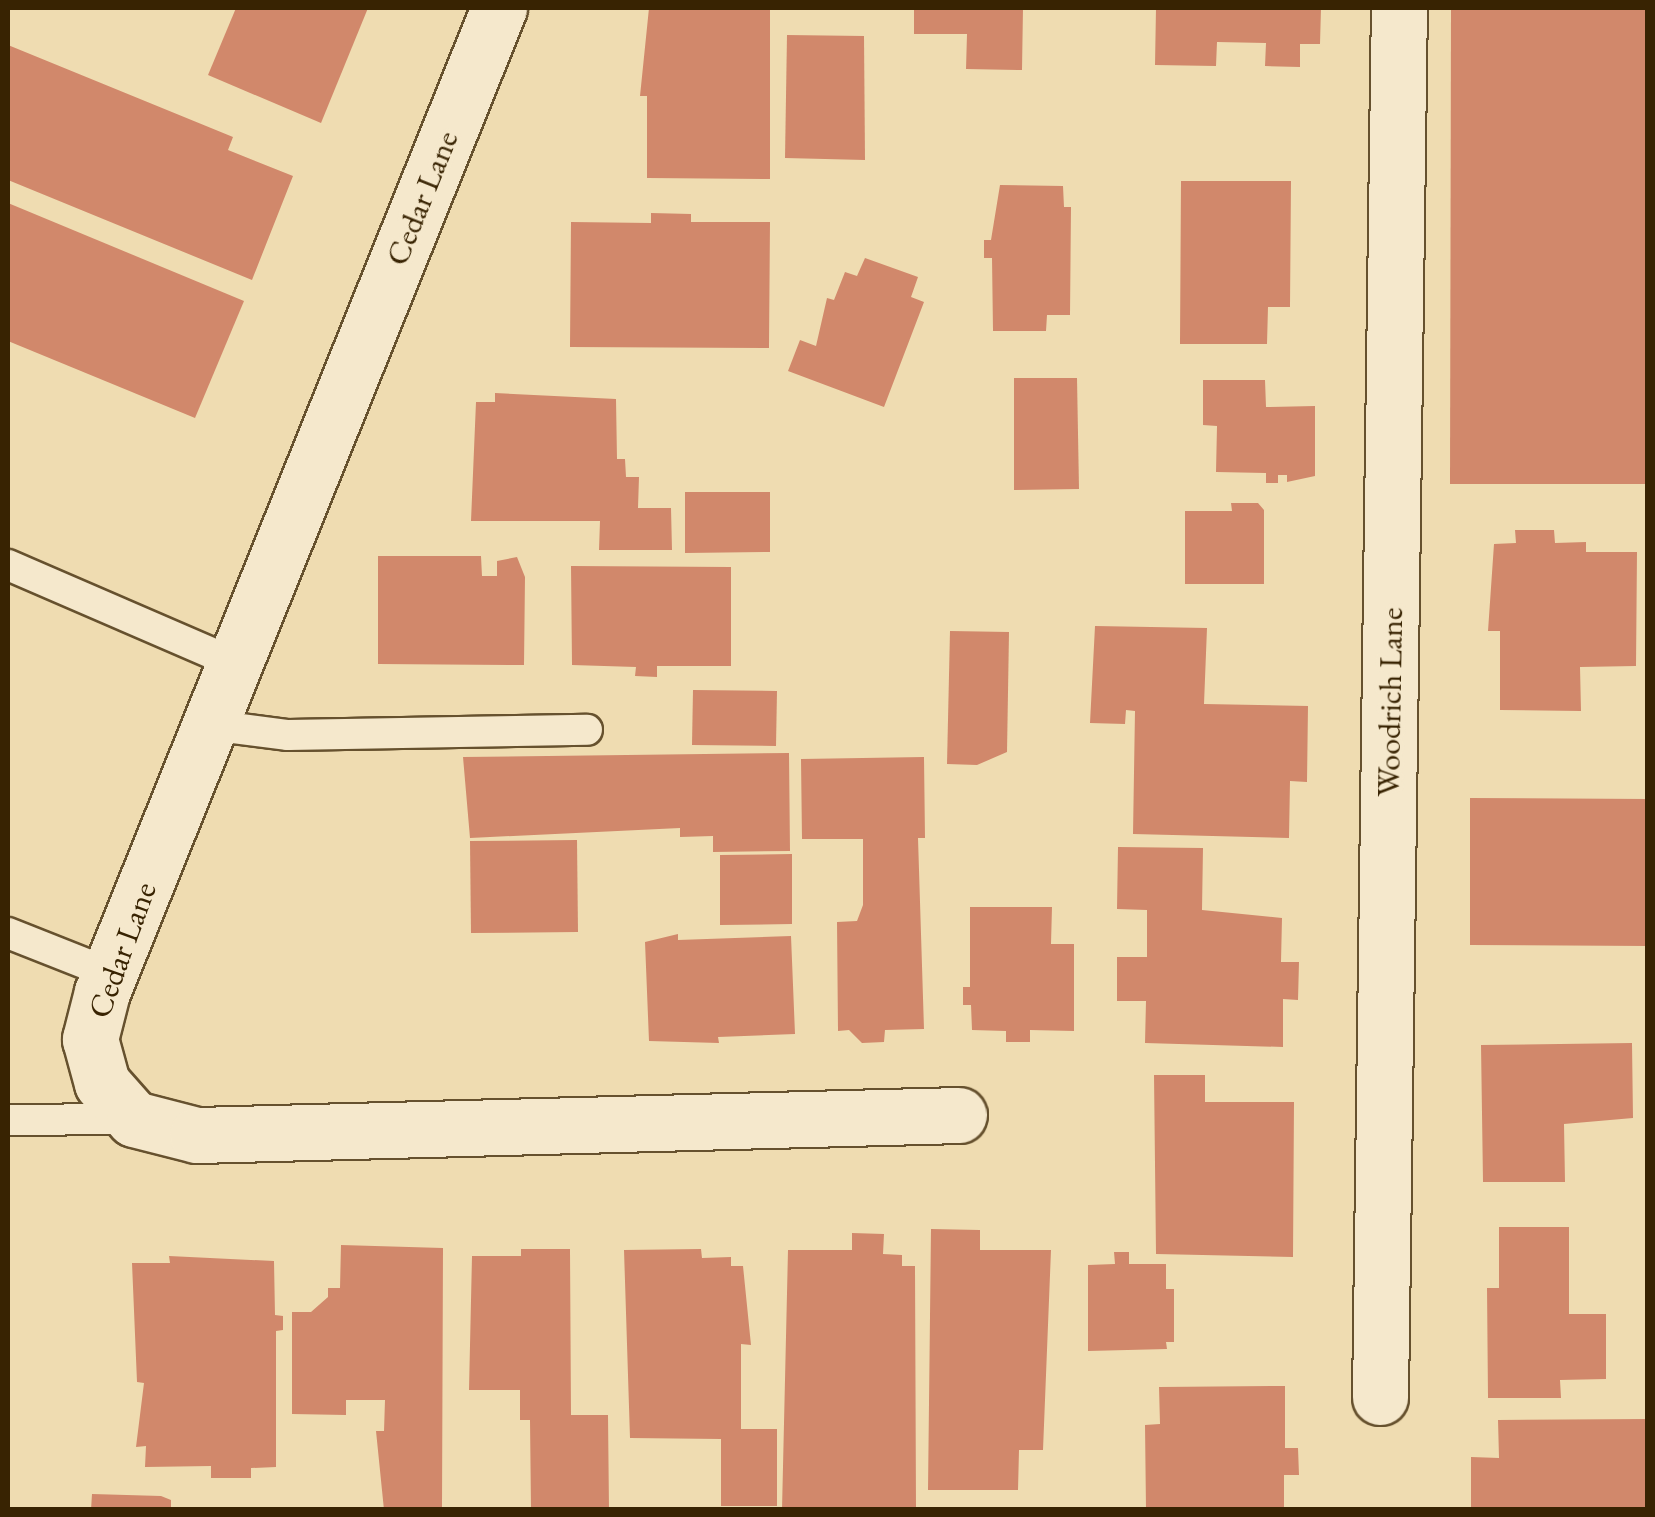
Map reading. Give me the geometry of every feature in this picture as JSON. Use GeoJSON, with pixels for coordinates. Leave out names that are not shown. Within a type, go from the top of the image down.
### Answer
{"type":"FeatureCollection","features":[{"type":"Feature","properties":{"kind":"street","name":"Cedar Lane"},"geometry":{"type":"LineString","coordinates":[[134,1119],[102,1083],[90,1039],[109,974],[499,8]]}},
{"type":"Feature","properties":{"kind":"street","name":"Woodrich Lane"},"geometry":{"type":"LineString","coordinates":[[1380,1398],[1400,8]]}},
{"type":"Feature","properties":{"kind":"street"},"geometry":{"type":"LineString","coordinates":[[134,1119],[197,1134],[958,1115]]}},
{"type":"Feature","properties":{"kind":"lane"},"geometry":{"type":"LineString","coordinates":[[8,565],[235,663]]}},
{"type":"Feature","properties":{"kind":"lane"},"geometry":{"type":"LineString","coordinates":[[210,725],[288,735],[587,730]]}},
{"type":"Feature","properties":{"kind":"lane"},"geometry":{"type":"LineString","coordinates":[[8,933],[109,974]]}},
{"type":"Feature","properties":{"kind":"lane"},"geometry":{"type":"LineString","coordinates":[[8,1120],[134,1119]]}},
{"type":"Feature","properties":{"kind":"building"},"geometry":{"type":"Polygon","coordinates":[[[236,8],[368,8],[321,123],[208,75],[236,8]]]}},
{"type":"Feature","properties":{"kind":"building"},"geometry":{"type":"Polygon","coordinates":[[[649,8],[770,8],[770,179],[647,178],[647,96],[640,96],[649,8]]]}},
{"type":"Feature","properties":{"kind":"building"},"geometry":{"type":"Polygon","coordinates":[[[914,8],[1023,8],[1022,70],[966,69],[967,34],[914,34],[914,8]]]}},
{"type":"Feature","properties":{"kind":"building"},"geometry":{"type":"Polygon","coordinates":[[[1156,8],[1321,8],[1320,44],[1300,44],[1300,67],[1265,66],[1266,43],[1217,42],[1216,66],[1155,65],[1156,8]]]}},
{"type":"Feature","properties":{"kind":"building"},"geometry":{"type":"Polygon","coordinates":[[[1451,8],[1648,8],[1648,484],[1450,484],[1451,8]]]}},
{"type":"Feature","properties":{"kind":"building"},"geometry":{"type":"Polygon","coordinates":[[[787,35],[864,36],[865,160],[785,158],[787,35]]]}},
{"type":"Feature","properties":{"kind":"building"},"geometry":{"type":"Polygon","coordinates":[[[8,45],[233,137],[228,150],[293,176],[252,280],[8,180],[8,45]]]}},
{"type":"Feature","properties":{"kind":"building"},"geometry":{"type":"Polygon","coordinates":[[[1181,181],[1291,181],[1290,307],[1268,307],[1267,344],[1180,344],[1181,181]]]}},
{"type":"Feature","properties":{"kind":"building"},"geometry":{"type":"Polygon","coordinates":[[[1000,185],[1063,186],[1064,207],[1071,207],[1070,315],[1047,315],[1046,331],[993,331],[992,258],[984,258],[984,240],[991,240],[1000,185]]]}},
{"type":"Feature","properties":{"kind":"building"},"geometry":{"type":"Polygon","coordinates":[[[8,203],[244,301],[195,418],[8,341],[8,203]]]}},
{"type":"Feature","properties":{"kind":"building"},"geometry":{"type":"Polygon","coordinates":[[[651,213],[691,214],[691,222],[770,222],[769,348],[570,347],[571,222],[651,223],[651,213]]]}},
{"type":"Feature","properties":{"kind":"building"},"geometry":{"type":"Polygon","coordinates":[[[865,258],[918,277],[911,297],[924,302],[884,407],[788,371],[800,340],[816,346],[827,298],[834,300],[845,272],[857,276],[865,258]]]}},
{"type":"Feature","properties":{"kind":"building"},"geometry":{"type":"Polygon","coordinates":[[[1014,378],[1077,378],[1079,489],[1014,490],[1014,378]]]}},
{"type":"Feature","properties":{"kind":"building"},"geometry":{"type":"Polygon","coordinates":[[[1203,380],[1265,380],[1266,407],[1315,406],[1315,476],[1287,482],[1287,475],[1278,475],[1278,483],[1266,483],[1266,473],[1216,472],[1217,426],[1203,425],[1203,380]]]}},
{"type":"Feature","properties":{"kind":"building"},"geometry":{"type":"Polygon","coordinates":[[[495,393],[616,399],[617,459],[625,459],[626,477],[639,477],[638,508],[671,508],[672,550],[599,550],[600,521],[471,521],[476,402],[495,402],[495,393]]]}},
{"type":"Feature","properties":{"kind":"building"},"geometry":{"type":"Polygon","coordinates":[[[685,492],[770,492],[770,552],[685,553],[685,492]]]}},
{"type":"Feature","properties":{"kind":"building"},"geometry":{"type":"Polygon","coordinates":[[[1231,503],[1258,503],[1264,510],[1264,584],[1185,584],[1185,511],[1232,511],[1231,503]]]}},
{"type":"Feature","properties":{"kind":"building"},"geometry":{"type":"Polygon","coordinates":[[[1515,530],[1554,530],[1555,543],[1586,542],[1586,552],[1637,552],[1636,666],[1580,667],[1581,711],[1500,710],[1500,631],[1488,631],[1494,544],[1516,543],[1515,530]]]}},
{"type":"Feature","properties":{"kind":"building"},"geometry":{"type":"Polygon","coordinates":[[[378,556],[481,556],[482,576],[497,576],[497,561],[517,557],[525,577],[524,665],[378,664],[378,556]]]}},
{"type":"Feature","properties":{"kind":"building"},"geometry":{"type":"Polygon","coordinates":[[[571,566],[731,567],[731,666],[657,666],[657,677],[635,676],[636,667],[572,665],[571,566]]]}},
{"type":"Feature","properties":{"kind":"building"},"geometry":{"type":"Polygon","coordinates":[[[1095,626],[1207,628],[1204,704],[1308,706],[1307,782],[1290,781],[1289,838],[1133,834],[1135,711],[1126,710],[1125,724],[1090,723],[1095,626]]]}},
{"type":"Feature","properties":{"kind":"building"},"geometry":{"type":"Polygon","coordinates":[[[950,631],[1009,632],[1007,752],[977,765],[947,764],[950,631]]]}},
{"type":"Feature","properties":{"kind":"building"},"geometry":{"type":"Polygon","coordinates":[[[693,690],[777,691],[776,746],[692,745],[693,690]]]}},
{"type":"Feature","properties":{"kind":"building"},"geometry":{"type":"Polygon","coordinates":[[[789,753],[790,851],[713,852],[713,836],[680,837],[680,828],[470,838],[463,757],[789,753]]]}},
{"type":"Feature","properties":{"kind":"building"},"geometry":{"type":"Polygon","coordinates":[[[924,757],[925,838],[918,838],[924,1029],[885,1030],[884,1042],[862,1043],[849,1030],[838,1031],[837,922],[857,921],[863,905],[863,839],[802,839],[801,759],[924,757]]]}},
{"type":"Feature","properties":{"kind":"building"},"geometry":{"type":"Polygon","coordinates":[[[1470,798],[1648,799],[1648,946],[1470,945],[1470,798]]]}},
{"type":"Feature","properties":{"kind":"building"},"geometry":{"type":"Polygon","coordinates":[[[577,840],[578,932],[471,933],[470,841],[577,840]]]}},
{"type":"Feature","properties":{"kind":"building"},"geometry":{"type":"Polygon","coordinates":[[[1118,847],[1203,848],[1202,910],[1282,918],[1281,962],[1299,962],[1298,1000],[1283,999],[1283,1047],[1145,1043],[1146,1001],[1117,1001],[1117,957],[1147,957],[1147,910],[1117,909],[1118,847]]]}},
{"type":"Feature","properties":{"kind":"building"},"geometry":{"type":"Polygon","coordinates":[[[792,854],[792,924],[720,925],[720,855],[792,854]]]}},
{"type":"Feature","properties":{"kind":"building"},"geometry":{"type":"Polygon","coordinates":[[[970,907],[1052,907],[1051,944],[1074,944],[1074,1031],[1030,1030],[1030,1042],[1006,1042],[1006,1031],[972,1030],[971,1005],[963,1005],[963,987],[970,987],[970,907]]]}},
{"type":"Feature","properties":{"kind":"building"},"geometry":{"type":"Polygon","coordinates":[[[678,934],[678,940],[791,936],[795,1034],[718,1037],[719,1043],[649,1041],[645,942],[678,934]]]}},
{"type":"Feature","properties":{"kind":"building"},"geometry":{"type":"Polygon","coordinates":[[[1632,1043],[1633,1118],[1564,1124],[1565,1182],[1483,1182],[1481,1045],[1632,1043]]]}},
{"type":"Feature","properties":{"kind":"building"},"geometry":{"type":"Polygon","coordinates":[[[1154,1075],[1205,1075],[1205,1102],[1294,1102],[1293,1257],[1156,1254],[1154,1075]]]}},
{"type":"Feature","properties":{"kind":"building"},"geometry":{"type":"Polygon","coordinates":[[[1499,1227],[1569,1227],[1569,1314],[1606,1314],[1606,1379],[1560,1380],[1561,1398],[1488,1398],[1487,1288],[1499,1288],[1499,1227]]]}},
{"type":"Feature","properties":{"kind":"building"},"geometry":{"type":"Polygon","coordinates":[[[931,1229],[980,1230],[980,1250],[1051,1250],[1043,1450],[1019,1450],[1018,1490],[928,1490],[931,1229]]]}},
{"type":"Feature","properties":{"kind":"building"},"geometry":{"type":"Polygon","coordinates":[[[852,1233],[884,1234],[883,1254],[902,1255],[902,1266],[915,1266],[916,1510],[782,1510],[788,1250],[852,1250],[852,1233]]]}},
{"type":"Feature","properties":{"kind":"building"},"geometry":{"type":"Polygon","coordinates":[[[341,1245],[443,1248],[442,1510],[384,1510],[376,1431],[384,1431],[385,1400],[346,1400],[346,1415],[292,1414],[292,1312],[311,1312],[328,1297],[328,1288],[340,1288],[341,1245]]]}},
{"type":"Feature","properties":{"kind":"building"},"geometry":{"type":"Polygon","coordinates":[[[521,1249],[570,1249],[571,1415],[608,1415],[609,1510],[531,1510],[530,1420],[520,1420],[520,1390],[469,1390],[472,1256],[521,1256],[521,1249]]]}},
{"type":"Feature","properties":{"kind":"building"},"geometry":{"type":"Polygon","coordinates":[[[701,1249],[702,1258],[731,1257],[731,1266],[743,1266],[751,1345],[741,1344],[741,1429],[777,1429],[777,1506],[721,1506],[721,1439],[630,1438],[624,1250],[701,1249]]]}},
{"type":"Feature","properties":{"kind":"building"},"geometry":{"type":"Polygon","coordinates":[[[1114,1252],[1129,1252],[1129,1264],[1166,1264],[1166,1289],[1174,1289],[1174,1342],[1166,1342],[1167,1349],[1088,1351],[1088,1265],[1115,1264],[1114,1252]]]}},
{"type":"Feature","properties":{"kind":"building"},"geometry":{"type":"Polygon","coordinates":[[[169,1256],[274,1261],[275,1315],[283,1316],[283,1330],[276,1331],[276,1467],[251,1468],[251,1478],[211,1478],[211,1466],[145,1467],[146,1446],[136,1447],[144,1383],[137,1382],[132,1263],[170,1263],[169,1256]]]}},
{"type":"Feature","properties":{"kind":"building"},"geometry":{"type":"Polygon","coordinates":[[[1285,1386],[1285,1448],[1298,1448],[1299,1475],[1284,1475],[1284,1510],[1146,1510],[1145,1425],[1160,1424],[1159,1387],[1285,1386]]]}},
{"type":"Feature","properties":{"kind":"building"},"geometry":{"type":"Polygon","coordinates":[[[1648,1419],[1648,1510],[1471,1510],[1471,1457],[1499,1458],[1498,1420],[1648,1419]]]}},
{"type":"Feature","properties":{"kind":"building"},"geometry":{"type":"Polygon","coordinates":[[[92,1494],[161,1496],[171,1500],[171,1510],[91,1510],[92,1494]]]}}]}
